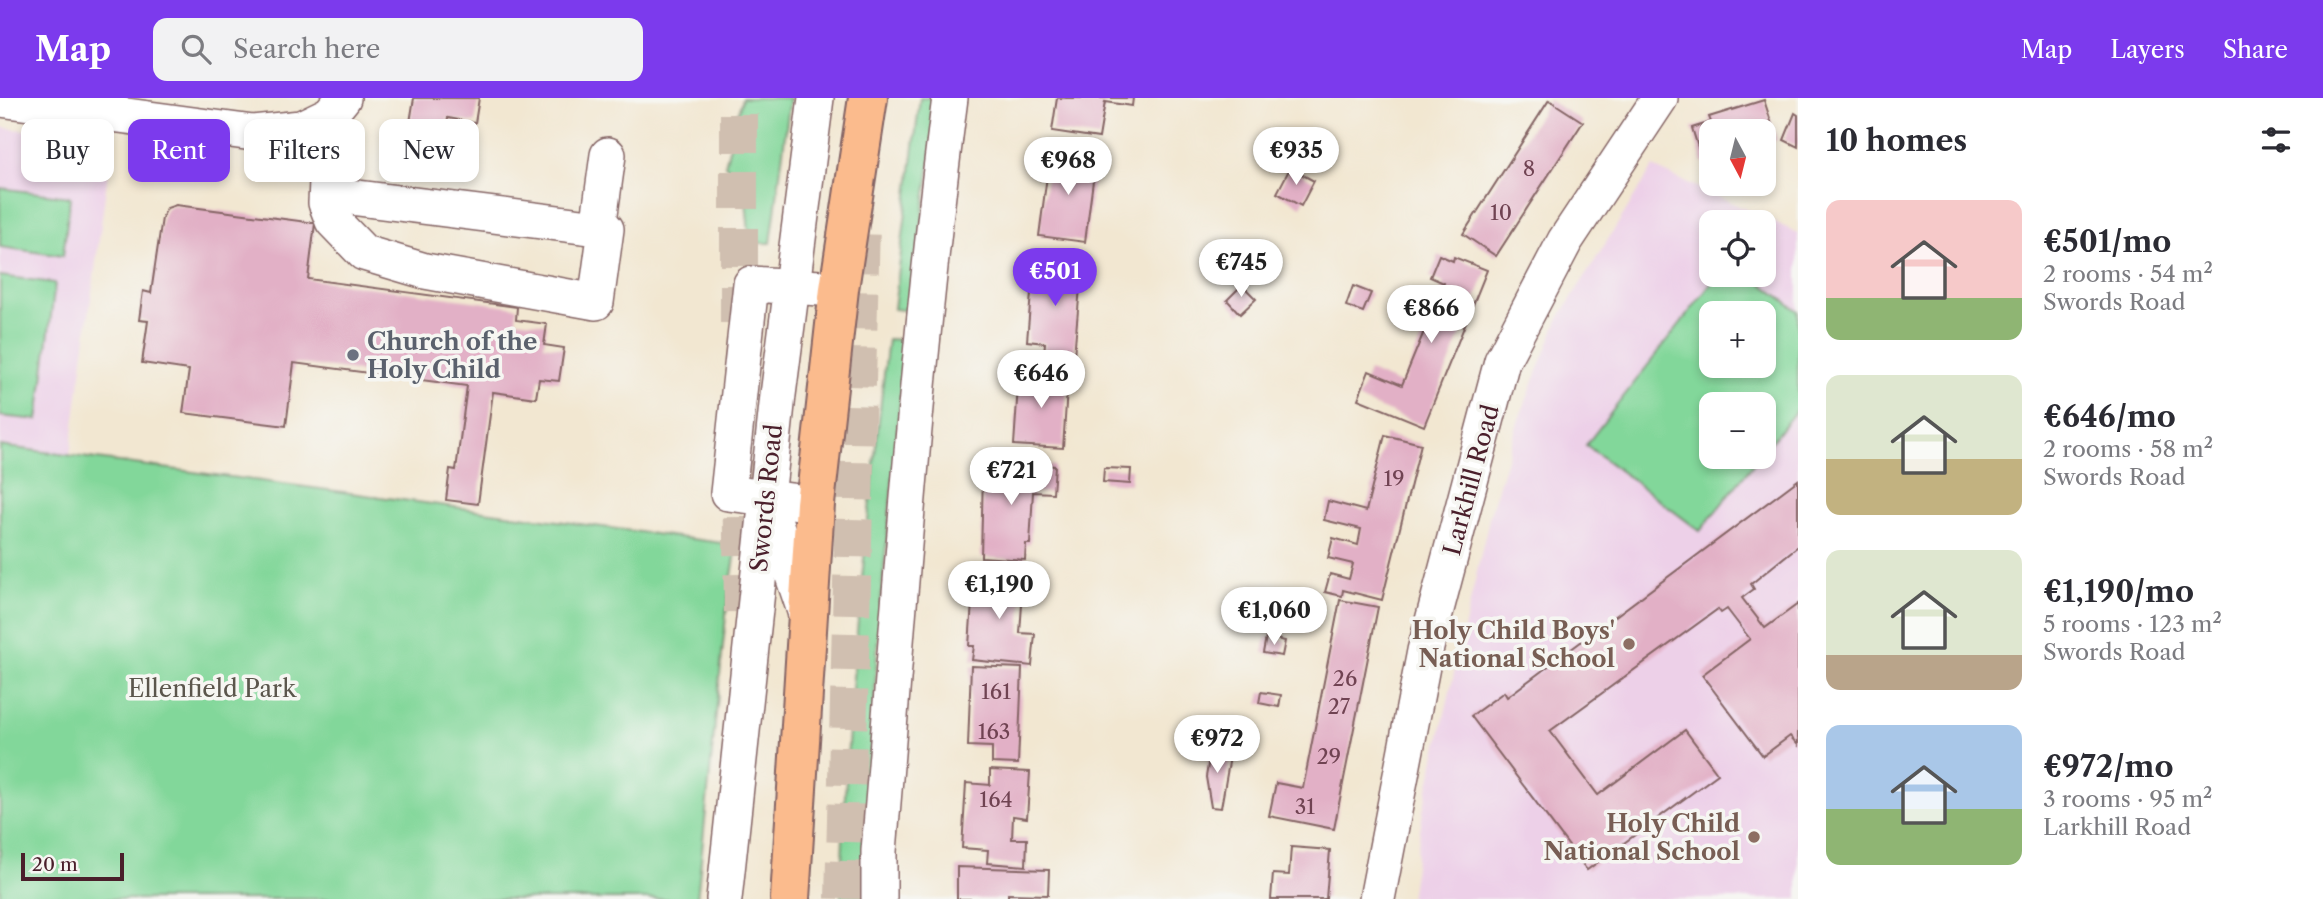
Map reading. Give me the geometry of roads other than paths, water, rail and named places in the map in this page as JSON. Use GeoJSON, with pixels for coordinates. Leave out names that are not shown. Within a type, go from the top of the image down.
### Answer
{"type":"FeatureCollection","features":[{"type":"Feature","properties":{"kind":"main road","name":"Swords Road"},"geometry":{"type":"LineString","coordinates":[[790,899],[815,504],[839,289],[868,98]]}},
{"type":"Feature","properties":{"kind":"street"},"geometry":{"type":"LineString","coordinates":[[792,286],[816,98]]}},
{"type":"Feature","properties":{"kind":"street"},"geometry":{"type":"LineString","coordinates":[[879,899],[879,851],[912,438],[931,239],[950,98]]}},
{"type":"Feature","properties":{"kind":"street","name":"Larkhill Road"},"geometry":{"type":"LineString","coordinates":[[1377,899],[1425,652],[1502,361],[1565,241],[1660,98]]}},
{"type":"Feature","properties":{"kind":"street"},"geometry":{"type":"LineString","coordinates":[[0,100],[253,133],[301,128],[336,106]]}},
{"type":"Feature","properties":{"kind":"street"},"geometry":{"type":"LineString","coordinates":[[326,202],[350,197],[606,229],[596,302],[425,271],[364,253],[333,221],[326,202],[336,106]]}},
{"type":"Feature","properties":{"kind":"street"},"geometry":{"type":"LineString","coordinates":[[598,228],[608,155]]}},
{"type":"Feature","properties":{"kind":"street"},"geometry":{"type":"LineString","coordinates":[[815,504],[728,493],[751,284],[839,289]]}},
{"type":"Feature","properties":{"kind":"street"},"geometry":{"type":"LineString","coordinates":[[766,498],[807,618]]}},
{"type":"Feature","properties":{"kind":"street","name":"Swords Road"},"geometry":{"type":"LineString","coordinates":[[724,899],[766,498]]}},
{"type":"Feature","properties":{"kind":"tunnel"},"geometry":{"type":"LineString","coordinates":[[739,98],[739,323]]}},
{"type":"Feature","properties":{"kind":"tunnel"},"geometry":{"type":"LineString","coordinates":[[844,899],[861,223]]}},
{"type":"Feature","properties":{"kind":"tunnel"},"geometry":{"type":"LineString","coordinates":[[741,460],[743,617]]}},
{"type":"Feature","properties":{"kind":"place","name":"Church of the Holy Child"},"geometry":{"type":"Point","coordinates":[353,355]}},
{"type":"Feature","properties":{"kind":"place","name":"Holy Child Boys' National School"},"geometry":{"type":"Point","coordinates":[1629,644]}},
{"type":"Feature","properties":{"kind":"place","name":"Holy Child National School"},"geometry":{"type":"Point","coordinates":[1754,837]}},
{"type":"Feature","properties":{"kind":"park label","name":"Ellenfield Park"},"geometry":{"type":"Point","coordinates":[212,688]}}]}
